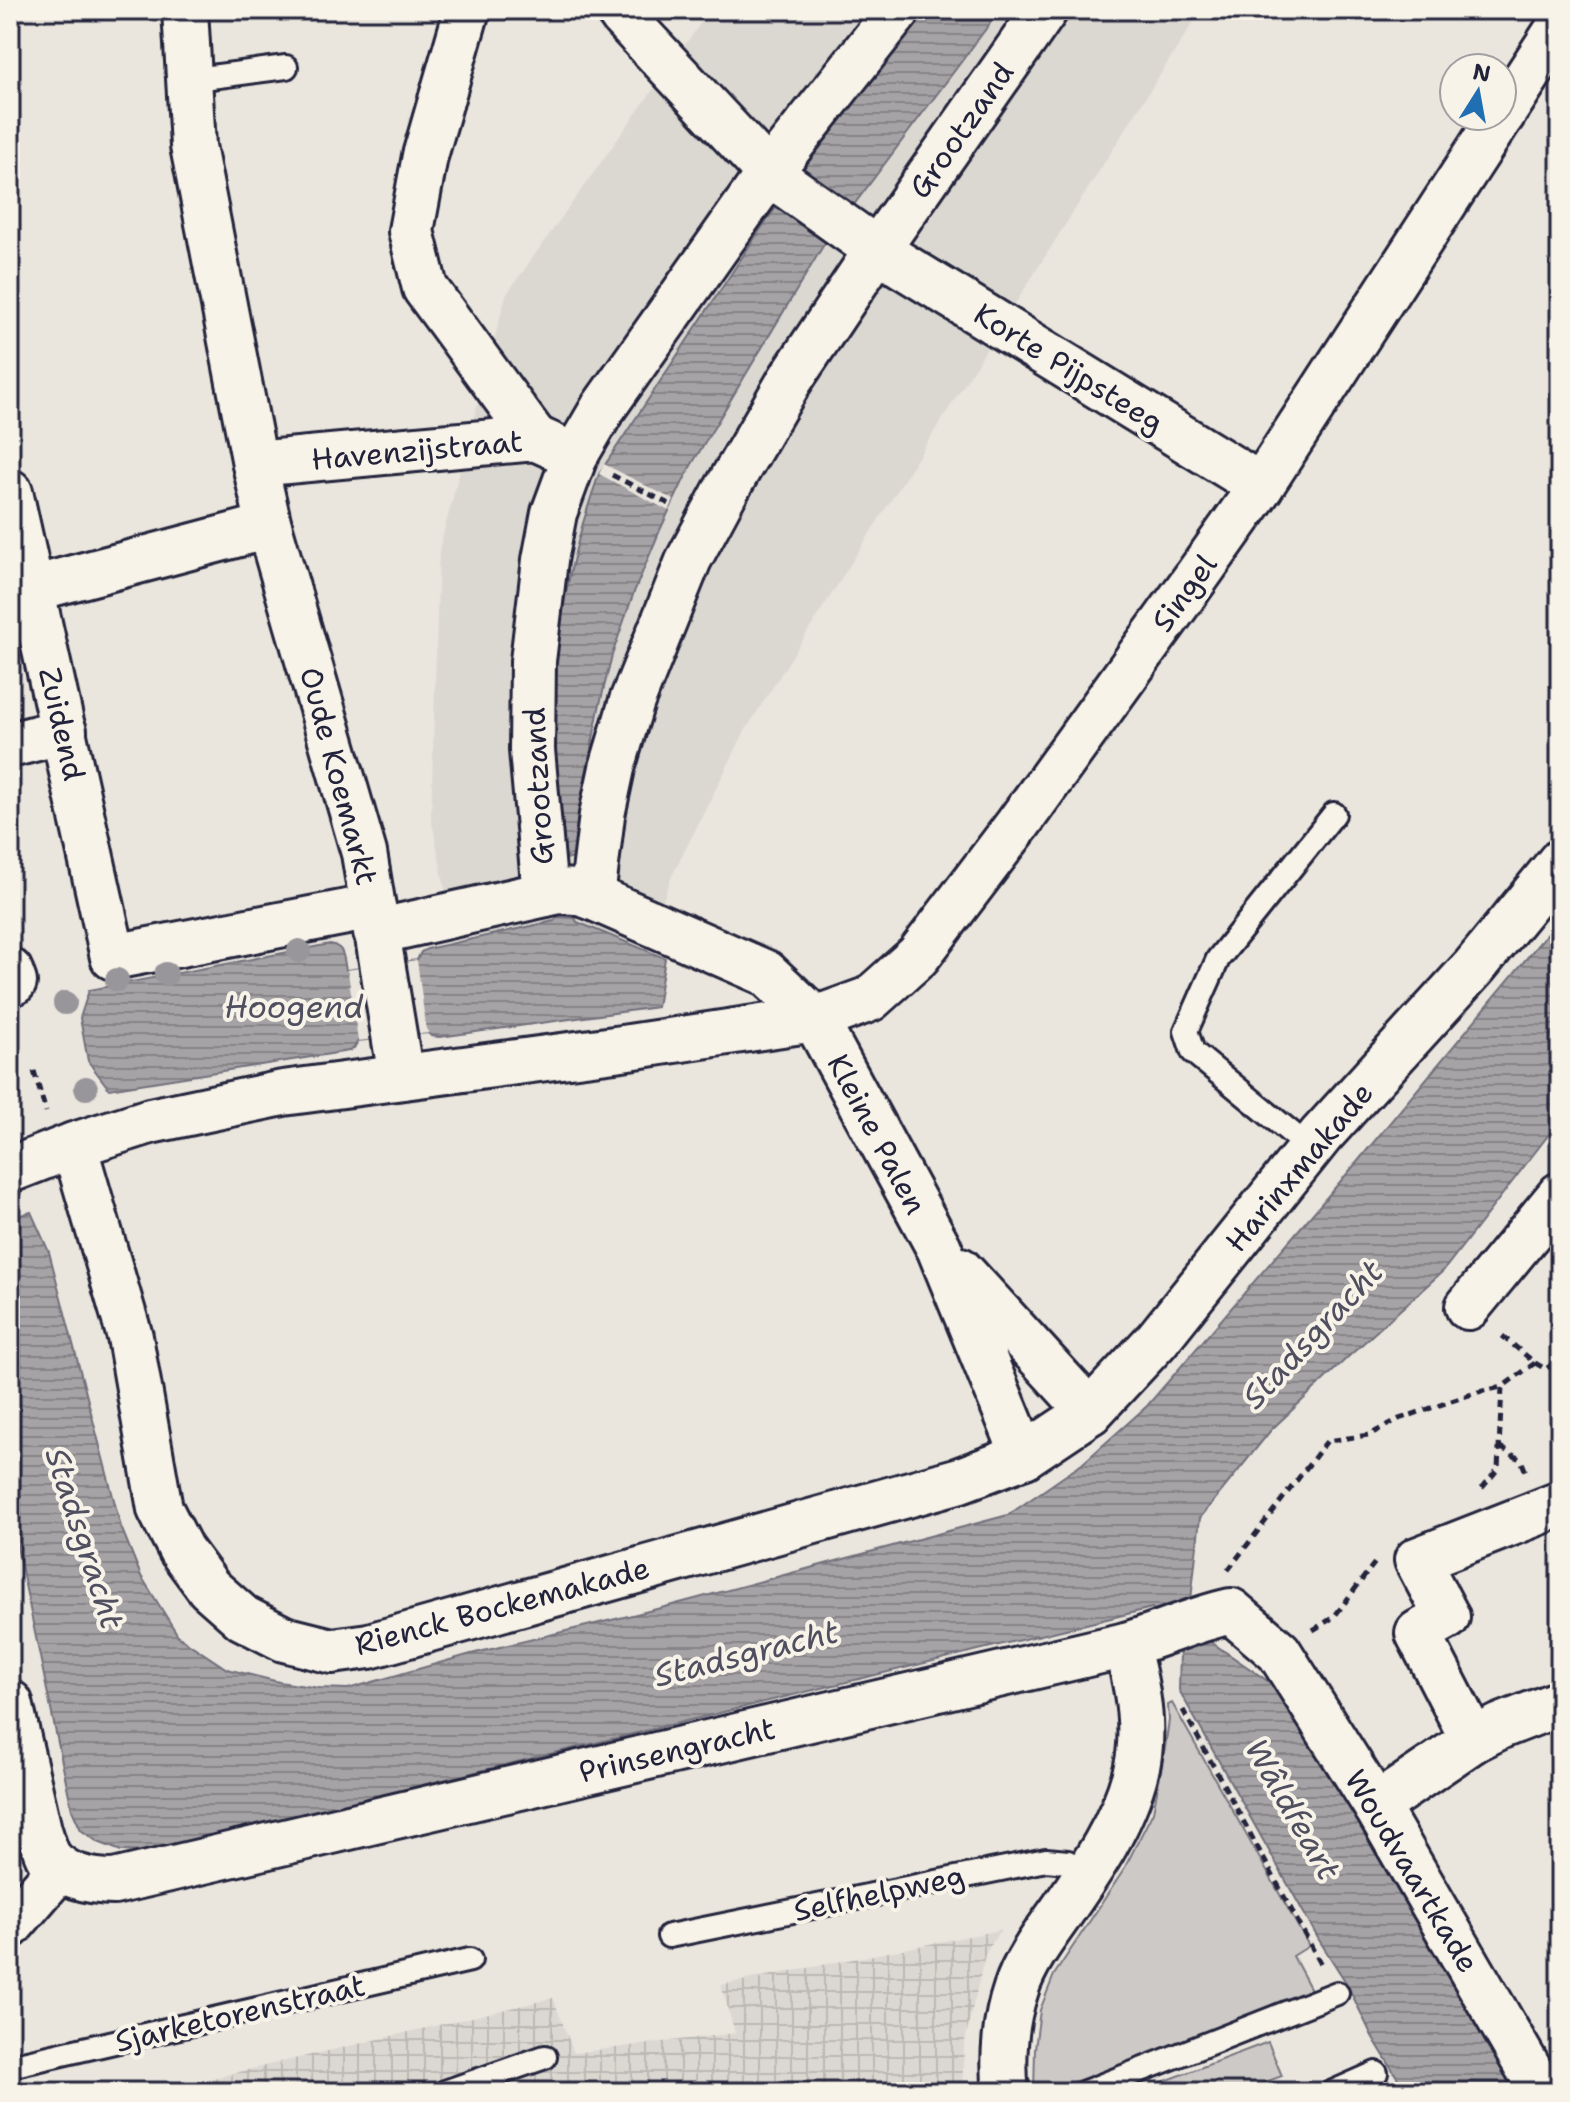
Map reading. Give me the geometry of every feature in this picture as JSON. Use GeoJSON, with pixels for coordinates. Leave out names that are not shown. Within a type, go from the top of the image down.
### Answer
{"type":"FeatureCollection","features":[{"type":"Feature","properties":{"kind":"street","name":"Oude Koemarkt"},"geometry":{"type":"LineString","coordinates":[[185,10],[193,146],[255,464],[269,526],[364,853],[397,1057]]}},
{"type":"Feature","properties":{"kind":"street"},"geometry":{"type":"LineString","coordinates":[[467,10],[425,156],[411,231],[425,288],[535,438]]}},
{"type":"Feature","properties":{"kind":"street"},"geometry":{"type":"LineString","coordinates":[[618,10],[779,180],[877,250]]}},
{"type":"Feature","properties":{"kind":"street","name":"Grootzand"},"geometry":{"type":"LineString","coordinates":[[898,10],[779,180],[603,408],[588,463],[554,513],[533,661],[532,750],[545,894],[576,892],[592,897],[602,815],[612,768],[632,701],[689,559],[790,380],[1045,10]]}},
{"type":"Feature","properties":{"kind":"street","name":"Singel"},"geometry":{"type":"LineString","coordinates":[[1518,91],[1560,26]]}},
{"type":"Feature","properties":{"kind":"street","name":"Singel"},"geometry":{"type":"LineString","coordinates":[[815,1019],[870,999],[918,956],[1027,812],[1261,486],[1492,132]]}},
{"type":"Feature","properties":{"kind":"street","name":"Korte Pijpsteeg"},"geometry":{"type":"LineString","coordinates":[[877,250],[1261,486]]}},
{"type":"Feature","properties":{"kind":"street","name":"Havenzijstraat"},"geometry":{"type":"LineString","coordinates":[[255,464],[535,438],[588,463]]}},
{"type":"Feature","properties":{"kind":"street","name":"Zuidend"},"geometry":{"type":"LineString","coordinates":[[10,492],[113,957],[377,934]]}},
{"type":"Feature","properties":{"kind":"street"},"geometry":{"type":"LineString","coordinates":[[32,589],[269,526]]}},
{"type":"Feature","properties":{"kind":"street"},"geometry":{"type":"LineString","coordinates":[[10,745],[64,731]]}},
{"type":"Feature","properties":{"kind":"street","name":"Harinxmakade"},"geometry":{"type":"LineString","coordinates":[[1024,1456],[1090,1412],[1157,1340],[1311,1149],[1475,966],[1560,862]]}},
{"type":"Feature","properties":{"kind":"street"},"geometry":{"type":"LineString","coordinates":[[377,934],[545,894]]}},
{"type":"Feature","properties":{"kind":"street"},"geometry":{"type":"LineString","coordinates":[[592,897],[766,973],[815,1019]]}},
{"type":"Feature","properties":{"kind":"street"},"geometry":{"type":"LineString","coordinates":[[10,1170],[74,1145],[150,1121],[283,1093],[397,1057],[622,1048],[815,1019]]}},
{"type":"Feature","properties":{"kind":"street","name":"Kleine Palen"},"geometry":{"type":"LineString","coordinates":[[815,1019],[939,1248],[1024,1456]]}},
{"type":"Feature","properties":{"kind":"street","name":"Rienck Bockemakade"},"geometry":{"type":"LineString","coordinates":[[74,1145],[130,1337],[160,1509],[181,1550],[209,1588],[243,1618],[284,1639],[332,1651],[369,1646],[960,1480],[1024,1456]]}},
{"type":"Feature","properties":{"kind":"street"},"geometry":{"type":"LineString","coordinates":[[1468,1307],[1560,1195]]}},
{"type":"Feature","properties":{"kind":"street","name":"Kleine Palen"},"geometry":{"type":"LineString","coordinates":[[939,1248],[1090,1412]]}},
{"type":"Feature","properties":{"kind":"street"},"geometry":{"type":"LineString","coordinates":[[1473,1740],[1418,1633],[1447,1617],[1417,1560],[1560,1504]]}},
{"type":"Feature","properties":{"kind":"street"},"geometry":{"type":"LineString","coordinates":[[1218,1603],[1279,1652]]}},
{"type":"Feature","properties":{"kind":"street","name":"Prinsengracht"},"geometry":{"type":"LineString","coordinates":[[60,1868],[86,1880],[114,1882],[1140,1650],[1218,1603]]}},
{"type":"Feature","properties":{"kind":"street"},"geometry":{"type":"LineString","coordinates":[[1006,2092],[1007,2030],[1016,1989],[1035,1951],[1112,1833],[1137,1769],[1140,1650]]}},
{"type":"Feature","properties":{"kind":"street","name":"Woudvaartkade"},"geometry":{"type":"LineString","coordinates":[[1279,1652],[1376,1806],[1542,2092]]}},
{"type":"Feature","properties":{"kind":"street"},"geometry":{"type":"LineString","coordinates":[[10,1703],[45,1849],[60,1868],[10,1926]]}},
{"type":"Feature","properties":{"kind":"street"},"geometry":{"type":"LineString","coordinates":[[1376,1806],[1473,1740],[1560,1703]]}},
{"type":"Feature","properties":{"kind":"lane"},"geometry":{"type":"LineString","coordinates":[[188,80],[286,67]]}},
{"type":"Feature","properties":{"kind":"lane"},"geometry":{"type":"LineString","coordinates":[[1311,1149],[1193,1052],[1186,1031],[1218,959],[1334,814]]}},
{"type":"Feature","properties":{"kind":"lane","name":"Selfhelpweg"},"geometry":{"type":"LineString","coordinates":[[669,1936],[1046,1860],[1068,1862],[1087,1874]]}},
{"type":"Feature","properties":{"kind":"lane","name":"Sjarketorenstraat"},"geometry":{"type":"LineString","coordinates":[[10,2066],[470,1960]]}},
{"type":"Feature","properties":{"kind":"lane"},"geometry":{"type":"LineString","coordinates":[[1085,2092],[1337,1993]]}},
{"type":"Feature","properties":{"kind":"lane"},"geometry":{"type":"LineString","coordinates":[[445,2092],[545,2057]]}},
{"type":"Feature","properties":{"kind":"lane"},"geometry":{"type":"LineString","coordinates":[[1333,2092],[1376,2073]]}},
{"type":"Feature","properties":{"kind":"path"},"geometry":{"type":"LineString","coordinates":[[588,463],[672,506]]}},
{"type":"Feature","properties":{"kind":"path"},"geometry":{"type":"LineString","coordinates":[[34,1071],[45,1109]]}},
{"type":"Feature","properties":{"kind":"path"},"geometry":{"type":"LineString","coordinates":[[1468,1307],[1535,1363],[1546,1369],[1560,1358]]}},
{"type":"Feature","properties":{"kind":"path"},"geometry":{"type":"LineString","coordinates":[[1218,1603],[1327,1441],[1369,1435],[1399,1419],[1502,1387],[1535,1363]]}},
{"type":"Feature","properties":{"kind":"path"},"geometry":{"type":"LineString","coordinates":[[1478,1493],[1498,1469],[1502,1387]]}},
{"type":"Feature","properties":{"kind":"path"},"geometry":{"type":"LineString","coordinates":[[1279,1652],[1334,1617],[1378,1558]]}},
{"type":"Feature","properties":{"kind":"path"},"geometry":{"type":"LineString","coordinates":[[1140,1650],[1178,1702],[1337,1993]]}},
{"type":"Feature","properties":{"kind":"shaded area"},"geometry":{"type":"Polygon","coordinates":[[[710,10],[1201,10],[745,731],[671,878],[640,966],[458,956],[431,817],[439,550],[506,295],[710,10]]]}},
{"type":"Feature","properties":{"kind":"shaded area"},"geometry":{"type":"Polygon","coordinates":[[[1172,1703],[1309,1946],[1293,1956],[1317,2001],[1043,2092],[1034,2092],[1040,2010],[1054,1975],[1123,1871],[1153,1812],[1169,1720],[1168,1705],[1172,1703]]]}},
{"type":"Feature","properties":{"kind":"shaded area"},"geometry":{"type":"Polygon","coordinates":[[[1000,1930],[985,1955],[964,2045],[962,2092],[154,2092],[553,1998],[574,2053],[735,2033],[721,1985],[1000,1930]]]}},
{"type":"Feature","properties":{"kind":"shaded area"},"geometry":{"type":"Polygon","coordinates":[[[1268,2042],[1282,2076],[1238,2092],[1136,2092],[1268,2042]]]}},
{"type":"Feature","properties":{"kind":"water"},"geometry":{"type":"Polygon","coordinates":[[[926,10],[1000,10],[823,246],[689,469],[634,592],[612,655],[584,785],[576,859],[559,858],[556,664],[563,609],[575,554],[599,474],[760,230],[926,10]]]}},
{"type":"Feature","properties":{"kind":"water","name":"Hoogend"},"geometry":{"type":"Polygon","coordinates":[[[557,917],[575,918],[577,922],[665,958],[657,1007],[440,1037],[428,1033],[358,1041],[349,1051],[109,1089],[88,1061],[80,1018],[89,990],[330,944],[341,950],[346,970],[417,960],[421,952],[427,949],[554,921],[557,917]]]}},
{"type":"Feature","properties":{"kind":"water"},"geometry":{"type":"Polygon","coordinates":[[[1560,918],[1560,1120],[1443,1271],[1271,1430],[1200,1518],[1191,1600],[1208,1640],[1275,1686],[1313,1744],[1518,2092],[1406,2092],[1179,1690],[1180,1653],[1152,1608],[146,1852],[121,1851],[98,1842],[81,1830],[72,1810],[10,1513],[10,1206],[14,1217],[31,1212],[49,1252],[121,1527],[141,1576],[179,1637],[227,1669],[279,1682],[348,1689],[471,1654],[661,1608],[1008,1515],[1082,1464],[1147,1406],[1358,1161],[1560,918]]]}},
{"type":"Feature","properties":{"kind":"pier"},"geometry":{"type":"Polygon","coordinates":[[[604,464],[674,500],[669,511],[599,474],[604,464]]]}},
{"type":"Feature","properties":{"kind":"pier"},"geometry":{"type":"Polygon","coordinates":[[[417,960],[429,1033],[358,1041],[346,970],[417,960]]]}},
{"type":"Feature","properties":{"kind":"water label","name":"Stadsgracht"},"geometry":{"type":"Point","coordinates":[1312,1334]}},
{"type":"Feature","properties":{"kind":"water label","name":"Stadsgracht"},"geometry":{"type":"Point","coordinates":[85,1538]}},
{"type":"Feature","properties":{"kind":"water label","name":"Stadsgracht"},"geometry":{"type":"Point","coordinates":[746,1653]}},
{"type":"Feature","properties":{"kind":"water label","name":"Wâldfeart"},"geometry":{"type":"Point","coordinates":[1293,1809]}}]}
